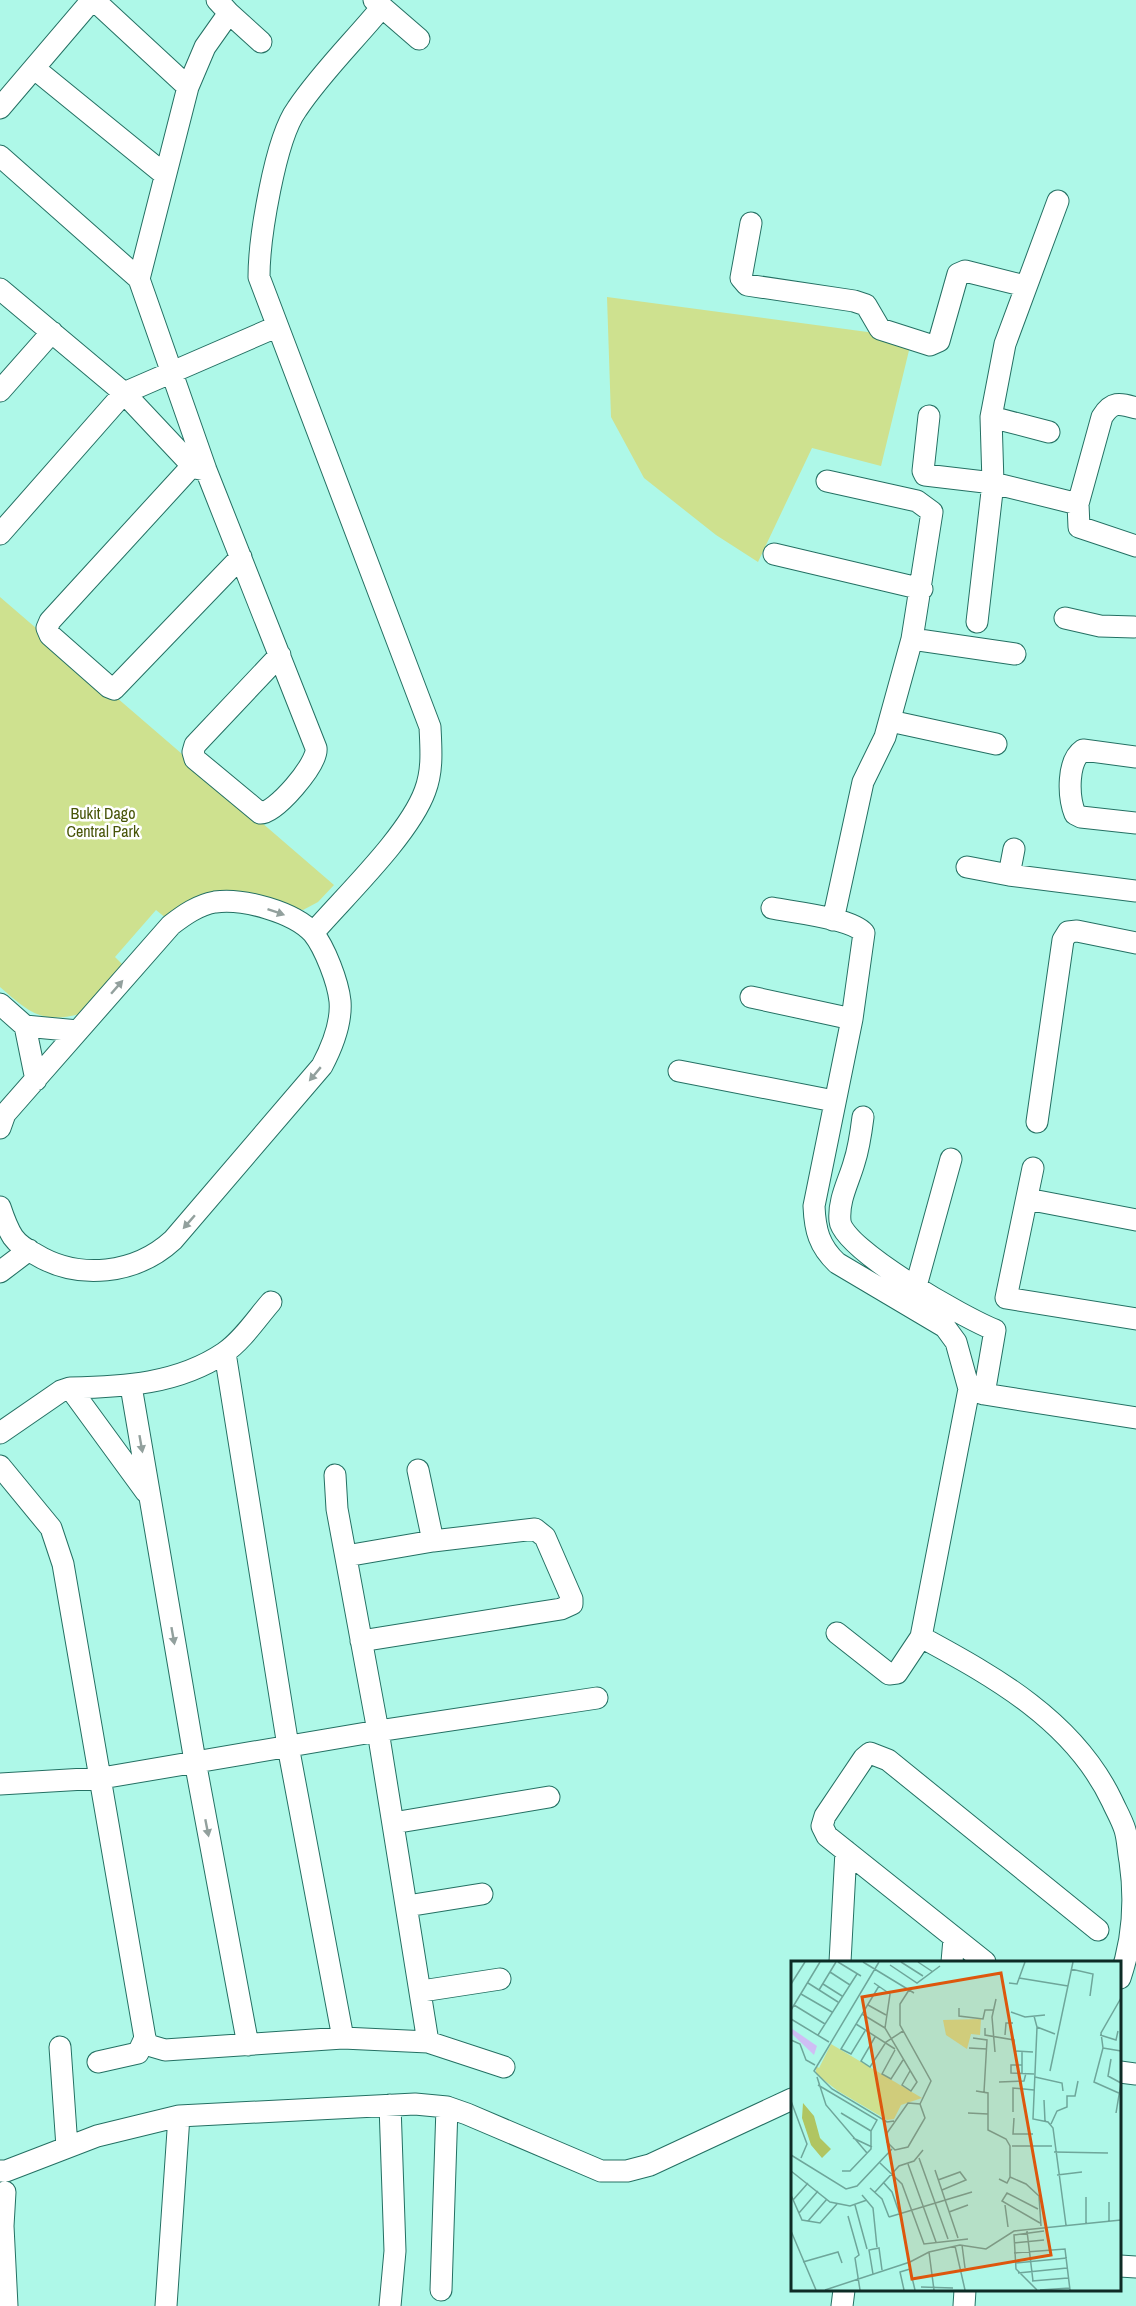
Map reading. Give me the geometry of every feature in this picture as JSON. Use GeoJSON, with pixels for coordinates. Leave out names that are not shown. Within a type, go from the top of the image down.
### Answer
{"type":"FeatureCollection","features":[{"type":"Feature","properties":{"kind":"street"},"geometry":{"type":"LineString","coordinates":[[0,108],[93,0],[188,87]]}},
{"type":"Feature","properties":{"kind":"street"},"geometry":{"type":"LineString","coordinates":[[313,933],[413,816],[426,790],[432,761],[430,727],[276,327],[259,277],[259,263],[268,203],[283,141],[296,110],[378,4],[419,39]]}},
{"type":"Feature","properties":{"kind":"street"},"geometry":{"type":"LineString","coordinates":[[139,279],[188,87],[223,6],[261,42]]}},
{"type":"Feature","properties":{"kind":"street"},"geometry":{"type":"LineString","coordinates":[[35,69],[164,174]]}},
{"type":"Feature","properties":{"kind":"street"},"geometry":{"type":"LineString","coordinates":[[0,156],[139,279],[171,372],[198,468],[241,556],[280,655],[316,753],[313,763],[272,811],[260,813],[195,759],[193,752],[195,745],[280,655]]}},
{"type":"Feature","properties":{"kind":"street"},"geometry":{"type":"LineString","coordinates":[[977,622],[993,483],[991,417],[1005,344],[1058,201]]}},
{"type":"Feature","properties":{"kind":"street"},"geometry":{"type":"LineString","coordinates":[[751,223],[741,278],[747,285],[860,303],[871,311],[880,329],[930,345],[939,341],[958,274],[965,271],[1025,286]]}},
{"type":"Feature","properties":{"kind":"street"},"geometry":{"type":"LineString","coordinates":[[0,289],[124,393],[187,460],[198,468]]}},
{"type":"Feature","properties":{"kind":"street"},"geometry":{"type":"LineString","coordinates":[[0,534],[124,393],[276,327]]}},
{"type":"Feature","properties":{"kind":"street"},"geometry":{"type":"LineString","coordinates":[[0,391],[52,332]]}},
{"type":"Feature","properties":{"kind":"street"},"geometry":{"type":"LineString","coordinates":[[1136,408],[1121,404],[1113,404],[1107,408],[1102,417],[1078,504],[1079,527],[1136,546]]}},
{"type":"Feature","properties":{"kind":"street"},"geometry":{"type":"LineString","coordinates":[[929,416],[923,471],[925,475],[993,483],[1078,504]]}},
{"type":"Feature","properties":{"kind":"street"},"geometry":{"type":"LineString","coordinates":[[991,417],[1049,432]]}},
{"type":"Feature","properties":{"kind":"street"},"geometry":{"type":"LineString","coordinates":[[198,468],[50,621],[48,628],[50,635],[114,689],[241,556]]}},
{"type":"Feature","properties":{"kind":"street"},"geometry":{"type":"LineString","coordinates":[[827,481],[917,501],[926,505],[932,512],[922,589],[912,639],[885,737],[863,782],[833,920]]}},
{"type":"Feature","properties":{"kind":"street"},"geometry":{"type":"LineString","coordinates":[[774,554],[922,589]]}},
{"type":"Feature","properties":{"kind":"street"},"geometry":{"type":"LineString","coordinates":[[1065,618],[1100,626],[1135,624]]}},
{"type":"Feature","properties":{"kind":"street"},"geometry":{"type":"LineString","coordinates":[[912,639],[1015,654]]}},
{"type":"Feature","properties":{"kind":"street"},"geometry":{"type":"LineString","coordinates":[[890,721],[996,744]]}},
{"type":"Feature","properties":{"kind":"street"},"geometry":{"type":"LineString","coordinates":[[1136,757],[1083,750],[1076,755],[1072,764],[1072,805],[1075,814],[1081,817],[1136,823]]}},
{"type":"Feature","properties":{"kind":"street"},"geometry":{"type":"LineString","coordinates":[[1009,875],[1014,849]]}},
{"type":"Feature","properties":{"kind":"street"},"geometry":{"type":"LineString","coordinates":[[967,867],[1009,875],[1136,891]]}},
{"type":"Feature","properties":{"kind":"street"},"geometry":{"type":"LineString","coordinates":[[0,1128],[5,1114],[171,925],[192,910],[215,902],[241,902],[285,914],[313,933],[334,974],[340,1002],[339,1023],[331,1049],[322,1066],[173,1240],[158,1254],[113,1270],[90,1271],[47,1262],[13,1238],[0,1206]]}},
{"type":"Feature","properties":{"kind":"street"},"geometry":{"type":"LineString","coordinates":[[772,908],[833,920],[860,928],[864,933],[852,1019],[814,1206],[815,1229],[825,1251],[837,1263],[945,1327],[956,1342],[976,1391]]}},
{"type":"Feature","properties":{"kind":"street"},"geometry":{"type":"LineString","coordinates":[[1037,1122],[1063,940],[1068,932],[1077,931],[1136,943]]}},
{"type":"Feature","properties":{"kind":"street"},"geometry":{"type":"LineString","coordinates":[[751,997],[852,1019]]}},
{"type":"Feature","properties":{"kind":"street"},"geometry":{"type":"LineString","coordinates":[[0,1004],[25,1026],[78,1031]]}},
{"type":"Feature","properties":{"kind":"street"},"geometry":{"type":"LineString","coordinates":[[25,1026],[36,1080]]}},
{"type":"Feature","properties":{"kind":"street"},"geometry":{"type":"LineString","coordinates":[[679,1071],[834,1101]]}},
{"type":"Feature","properties":{"kind":"street"},"geometry":{"type":"LineString","coordinates":[[863,1117],[855,1161],[840,1208],[843,1233],[860,1250],[916,1286],[995,1330]]}},
{"type":"Feature","properties":{"kind":"street"},"geometry":{"type":"LineString","coordinates":[[916,1286],[951,1159]]}},
{"type":"Feature","properties":{"kind":"street"},"geometry":{"type":"LineString","coordinates":[[837,1633],[889,1674],[897,1673],[921,1637],[976,1391],[1006,1298],[1034,1168]]}},
{"type":"Feature","properties":{"kind":"street"},"geometry":{"type":"LineString","coordinates":[[1027,1199],[1136,1221]]}},
{"type":"Feature","properties":{"kind":"street"},"geometry":{"type":"LineString","coordinates":[[0,1272],[28,1250]]}},
{"type":"Feature","properties":{"kind":"street"},"geometry":{"type":"LineString","coordinates":[[1006,1298],[1136,1319]]}},
{"type":"Feature","properties":{"kind":"street"},"geometry":{"type":"LineString","coordinates":[[0,1433],[70,1388],[130,1386],[184,1372],[225,1353],[271,1302]]}},
{"type":"Feature","properties":{"kind":"street"},"geometry":{"type":"LineString","coordinates":[[225,1353],[288,1746],[343,2038]]}},
{"type":"Feature","properties":{"kind":"street"},"geometry":{"type":"LineString","coordinates":[[130,1386],[195,1761],[248,2045]]}},
{"type":"Feature","properties":{"kind":"street"},"geometry":{"type":"LineString","coordinates":[[70,1388],[150,1497]]}},
{"type":"Feature","properties":{"kind":"street"},"geometry":{"type":"LineString","coordinates":[[976,1391],[1136,1418]]}},
{"type":"Feature","properties":{"kind":"street"},"geometry":{"type":"LineString","coordinates":[[0,1466],[51,1528],[58,1543],[102,1778],[145,2038],[138,2053],[98,2062]]}},
{"type":"Feature","properties":{"kind":"street"},"geometry":{"type":"LineString","coordinates":[[418,1470],[433,1541]]}},
{"type":"Feature","properties":{"kind":"street"},"geometry":{"type":"LineString","coordinates":[[335,1475],[346,1556],[422,1991],[428,2042]]}},
{"type":"Feature","properties":{"kind":"street"},"geometry":{"type":"LineString","coordinates":[[346,1556],[433,1541],[535,1529],[545,1537],[572,1599],[572,1604],[561,1609],[361,1641]]}},
{"type":"Feature","properties":{"kind":"street"},"geometry":{"type":"LineString","coordinates":[[921,1637],[997,1682],[1041,1712],[1070,1740],[1100,1776],[1125,1828],[1132,1872],[1134,1910],[1131,1942],[1121,1972]]}},
{"type":"Feature","properties":{"kind":"street"},"geometry":{"type":"LineString","coordinates":[[0,1784],[102,1778],[378,1731],[597,1698]]}},
{"type":"Feature","properties":{"kind":"street"},"geometry":{"type":"LineString","coordinates":[[984,1961],[827,1836],[822,1826],[825,1816],[864,1758],[870,1754],[878,1754],[888,1760],[1098,1930]]}},
{"type":"Feature","properties":{"kind":"street"},"geometry":{"type":"LineString","coordinates":[[393,1823],[549,1797]]}},
{"type":"Feature","properties":{"kind":"street"},"geometry":{"type":"LineString","coordinates":[[840,1961],[846,1851]]}},
{"type":"Feature","properties":{"kind":"street"},"geometry":{"type":"LineString","coordinates":[[407,1906],[482,1894]]}},
{"type":"Feature","properties":{"kind":"street"},"geometry":{"type":"LineString","coordinates":[[952,1961],[954,1939]]}},
{"type":"Feature","properties":{"kind":"street"},"geometry":{"type":"LineString","coordinates":[[422,1991],[500,1979]]}},
{"type":"Feature","properties":{"kind":"street"},"geometry":{"type":"LineString","coordinates":[[145,2038],[155,2048],[165,2050],[343,2038],[428,2042],[504,2067]]}},
{"type":"Feature","properties":{"kind":"street"},"geometry":{"type":"LineString","coordinates":[[60,2047],[67,2146]]}},
{"type":"Feature","properties":{"kind":"street"},"geometry":{"type":"LineString","coordinates":[[0,2171],[6,2171],[106,2133],[179,2116],[390,2105],[447,2107],[583,2165],[613,2172],[650,2165],[791,2099]]}},
{"type":"Feature","properties":{"kind":"street"},"geometry":{"type":"LineString","coordinates":[[390,2105],[395,2251],[390,2306]]}},
{"type":"Feature","properties":{"kind":"street"},"geometry":{"type":"LineString","coordinates":[[441,2290],[447,2107]]}},
{"type":"Feature","properties":{"kind":"street"},"geometry":{"type":"LineString","coordinates":[[166,2306],[179,2116]]}},
{"type":"Feature","properties":{"kind":"street"},"geometry":{"type":"LineString","coordinates":[[5,2192],[2,2226],[7,2306]]}},
{"type":"Feature","properties":{"kind":"street"},"geometry":{"type":"LineString","coordinates":[[1121,2266],[1136,2267]]}},
{"type":"Feature","properties":{"kind":"street"},"geometry":{"type":"LineString","coordinates":[[842,2306],[844,2291]]}},
{"type":"Feature","properties":{"kind":"green space"},"geometry":{"type":"Polygon","coordinates":[[[607,297],[912,338],[881,466],[812,448],[758,562],[716,535],[644,478],[611,417],[607,297]]]}},
{"type":"Feature","properties":{"kind":"green space","name":"Bukit Dago Central Park"},"geometry":{"type":"Polygon","coordinates":[[[0,597],[334,885],[318,902],[303,910],[263,899],[167,919],[156,910],[115,957],[123,965],[80,1014],[55,1018],[36,1014],[0,987],[0,597]]]}}]}
